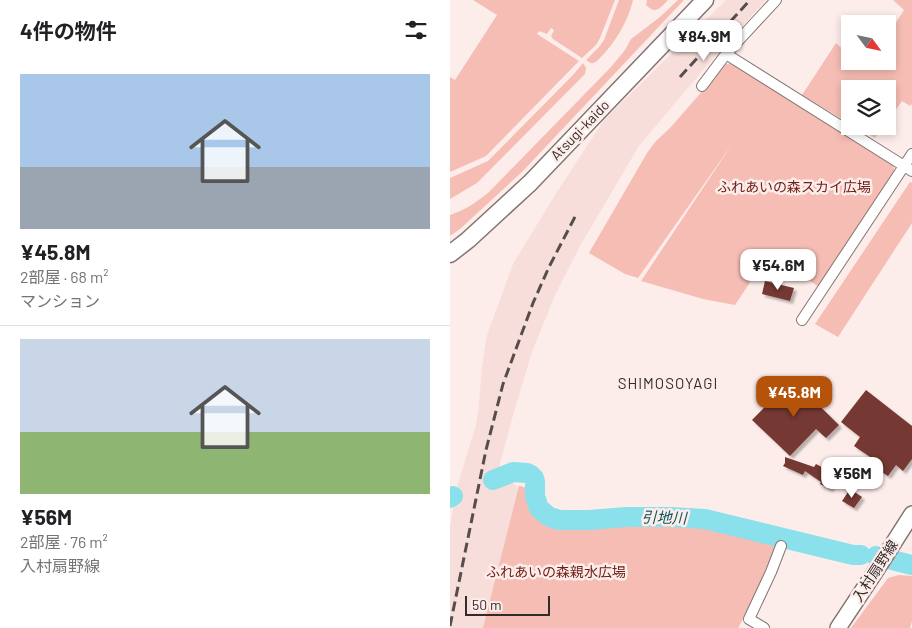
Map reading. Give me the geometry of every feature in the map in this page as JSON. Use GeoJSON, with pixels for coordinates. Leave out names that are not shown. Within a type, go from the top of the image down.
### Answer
{"type":"FeatureCollection","features":[{"type":"Feature","properties":{"kind":"main road","name":"Atsugi-kaido"},"geometry":{"type":"LineString","coordinates":[[450,254],[530,183],[705,0]]}},
{"type":"Feature","properties":{"kind":"street"},"geometry":{"type":"LineString","coordinates":[[702,86],[726,54],[776,0]]}},
{"type":"Feature","properties":{"kind":"street"},"geometry":{"type":"LineString","coordinates":[[726,54],[908,169]]}},
{"type":"Feature","properties":{"kind":"street"},"geometry":{"type":"LineString","coordinates":[[802,320],[908,169],[912,154]]}},
{"type":"Feature","properties":{"kind":"street","name":"入村扇野線"},"geometry":{"type":"LineString","coordinates":[[838,628],[912,514]]}},
{"type":"Feature","properties":{"kind":"street"},"geometry":{"type":"LineString","coordinates":[[764,628],[749,619],[781,546]]}},
{"type":"Feature","properties":{"kind":"shaded area"},"geometry":{"type":"Polygon","coordinates":[[[726,0],[766,0],[703,70],[639,146],[580,246],[555,295],[532,352],[499,467],[521,492],[497,628],[450,628],[450,527],[456,490],[476,425],[487,335],[513,264],[604,120],[726,0]]]}},
{"type":"Feature","properties":{"kind":"green space"},"geometry":{"type":"Polygon","coordinates":[[[473,0],[615,0],[600,38],[596,45],[582,58],[553,39],[551,36],[554,30],[551,28],[547,34],[539,31],[537,34],[579,61],[486,156],[450,172],[450,77],[455,80],[497,15],[473,0]]]}},
{"type":"Feature","properties":{"kind":"green space"},"geometry":{"type":"Polygon","coordinates":[[[619,0],[633,0],[624,24],[605,53],[596,62],[590,63],[586,60],[604,40],[619,0]]]}},
{"type":"Feature","properties":{"kind":"green space"},"geometry":{"type":"Polygon","coordinates":[[[647,0],[668,0],[660,8],[653,10],[646,5],[647,0]]]}},
{"type":"Feature","properties":{"kind":"green space"},"geometry":{"type":"Polygon","coordinates":[[[678,0],[684,0],[522,172],[450,236],[450,215],[461,211],[489,192],[611,67],[625,50],[631,39],[660,17],[678,0]]]}},
{"type":"Feature","properties":{"kind":"green space"},"geometry":{"type":"Polygon","coordinates":[[[893,0],[912,0],[912,104],[910,106],[902,101],[896,110],[896,80],[841,80],[841,119],[802,95],[836,43],[841,48],[841,70],[896,70],[896,22],[904,10],[893,0]]]}},
{"type":"Feature","properties":{"kind":"green space"},"geometry":{"type":"Polygon","coordinates":[[[583,63],[586,68],[585,74],[477,183],[450,199],[450,178],[488,161],[583,63]]]}},
{"type":"Feature","properties":{"kind":"green space","name":"ふれあいの森スカイ広場"},"geometry":{"type":"Polygon","coordinates":[[[732,63],[841,131],[841,135],[847,135],[893,164],[895,174],[819,287],[769,254],[735,305],[703,299],[641,281],[733,143],[638,278],[625,274],[589,253],[647,153],[726,64],[732,63]]]}},
{"type":"Feature","properties":{"kind":"green space"},"geometry":{"type":"Polygon","coordinates":[[[910,182],[912,183],[912,223],[838,337],[815,324],[910,182]]]}},
{"type":"Feature","properties":{"kind":"green space","name":"ふれあいの森親水広場"},"geometry":{"type":"Polygon","coordinates":[[[519,486],[528,488],[549,508],[569,517],[689,523],[777,543],[748,610],[738,628],[483,628],[519,486]]]}},
{"type":"Feature","properties":{"kind":"green space"},"geometry":{"type":"Polygon","coordinates":[[[899,575],[912,576],[912,621],[910,628],[851,628],[888,578],[899,575]]]}},
{"type":"Feature","properties":{"kind":"building"},"geometry":{"type":"Polygon","coordinates":[[[765,281],[794,288],[790,301],[762,294],[765,281]]]}},
{"type":"Feature","properties":{"kind":"building"},"geometry":{"type":"Polygon","coordinates":[[[792,379],[839,425],[826,438],[816,429],[790,456],[752,420],[792,379]]]}},
{"type":"Feature","properties":{"kind":"building"},"geometry":{"type":"Polygon","coordinates":[[[866,390],[912,426],[912,459],[903,471],[896,465],[888,476],[873,466],[876,461],[854,446],[860,437],[841,422],[866,390]]]}},
{"type":"Feature","properties":{"kind":"building"},"geometry":{"type":"Polygon","coordinates":[[[785,457],[814,467],[816,464],[837,475],[830,489],[820,484],[821,482],[805,471],[803,475],[783,466],[785,457]]]}},
{"type":"Feature","properties":{"kind":"building"},"geometry":{"type":"Polygon","coordinates":[[[850,489],[862,497],[854,508],[842,501],[850,489]]]}},
{"type":"Feature","properties":{"kind":"waterway","name":"引地川"},"geometry":{"type":"LineString","coordinates":[[493,480],[513,472],[531,475],[535,482],[535,496],[539,508],[548,516],[559,520],[626,517],[705,519],[853,555],[861,555]]}},
{"type":"Feature","properties":{"kind":"waterway","name":"引地川"},"geometry":{"type":"LineString","coordinates":[[876,556],[912,565]]}},
{"type":"Feature","properties":{"kind":"railway"},"geometry":{"type":"LineString","coordinates":[[680,77],[750,0]]}},
{"type":"Feature","properties":{"kind":"railway"},"geometry":{"type":"LineString","coordinates":[[450,626],[486,450],[503,384],[533,303],[577,213]]}},
{"type":"Feature","properties":{"kind":"district","name":"SHIMOSOYAGI"},"geometry":{"type":"Point","coordinates":[668,384]}}]}
